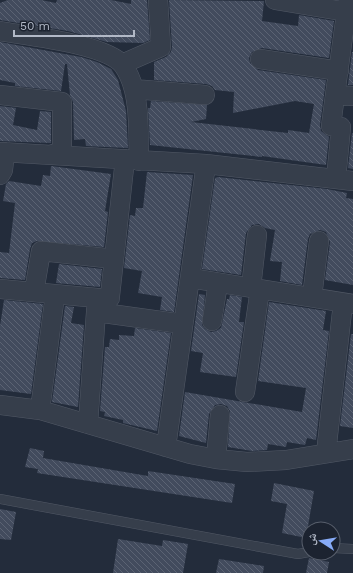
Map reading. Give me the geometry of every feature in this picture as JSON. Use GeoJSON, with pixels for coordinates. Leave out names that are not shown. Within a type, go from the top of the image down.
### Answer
{"type":"FeatureCollection","features":[{"type":"Feature","properties":{"kind":"street"},"geometry":{"type":"LineString","coordinates":[[122,64],[161,47],[158,0]]}},
{"type":"Feature","properties":{"kind":"street"},"geometry":{"type":"LineString","coordinates":[[0,175],[3,170],[3,152],[206,164],[344,180],[341,127],[331,126],[344,95],[339,71],[348,6],[275,0]]}},
{"type":"Feature","properties":{"kind":"street"},"geometry":{"type":"LineString","coordinates":[[0,31],[90,48],[106,54],[122,64],[134,89],[137,107],[132,160],[114,259],[110,298],[96,305]]}},
{"type":"Feature","properties":{"kind":"street"},"geometry":{"type":"LineString","coordinates":[[260,59],[339,71]]}},
{"type":"Feature","properties":{"kind":"street"},"geometry":{"type":"LineString","coordinates":[[134,89],[206,96]]}},
{"type":"Feature","properties":{"kind":"street"},"geometry":{"type":"LineString","coordinates":[[0,95],[62,102],[62,150],[51,155]]}},
{"type":"Feature","properties":{"kind":"street"},"geometry":{"type":"LineString","coordinates":[[166,447],[206,164]]}},
{"type":"Feature","properties":{"kind":"street"},"geometry":{"type":"LineString","coordinates":[[246,392],[255,288],[257,235]]}},
{"type":"Feature","properties":{"kind":"street"},"geometry":{"type":"LineString","coordinates":[[312,297],[319,241]]}},
{"type":"Feature","properties":{"kind":"street"},"geometry":{"type":"LineString","coordinates":[[34,292],[41,251],[114,259]]}},
{"type":"Feature","properties":{"kind":"street"},"geometry":{"type":"LineString","coordinates":[[190,278],[348,304],[326,453]]}},
{"type":"Feature","properties":{"kind":"street"},"geometry":{"type":"LineString","coordinates":[[212,321],[218,283]]}},
{"type":"Feature","properties":{"kind":"street"},"geometry":{"type":"LineString","coordinates":[[0,289],[55,295],[184,324]]}},
{"type":"Feature","properties":{"kind":"street"},"geometry":{"type":"LineString","coordinates":[[40,410],[55,295]]}},
{"type":"Feature","properties":{"kind":"street"},"geometry":{"type":"LineString","coordinates":[[88,424],[96,305]]}},
{"type":"Feature","properties":{"kind":"street"},"geometry":{"type":"LineString","coordinates":[[0,405],[40,410],[216,460],[247,462],[286,460],[353,449]]}},
{"type":"Feature","properties":{"kind":"street"},"geometry":{"type":"LineString","coordinates":[[216,460],[220,415]]}},
{"type":"Feature","properties":{"kind":"lane"},"geometry":{"type":"LineString","coordinates":[[0,499],[301,553]]}},
{"type":"Feature","properties":{"kind":"lane"},"geometry":{"type":"LineString","coordinates":[[341,548],[353,549]]}},
{"type":"Feature","properties":{"kind":"building"},"geometry":{"type":"Polygon","coordinates":[[[8,0],[41,0],[56,3],[57,0],[111,0],[131,4],[131,0],[147,0],[150,40],[143,43],[107,42],[68,31],[0,20],[0,3],[8,0]]]}},
{"type":"Feature","properties":{"kind":"building"},"geometry":{"type":"Polygon","coordinates":[[[169,0],[264,1],[262,21],[298,26],[299,15],[334,21],[329,58],[262,48],[252,52],[249,58],[250,63],[258,70],[326,80],[320,125],[321,131],[329,137],[326,165],[262,156],[150,145],[148,108],[150,108],[151,101],[207,105],[206,119],[191,122],[288,133],[288,130],[309,133],[314,104],[295,101],[233,113],[234,92],[215,90],[212,86],[206,84],[154,80],[154,62],[166,57],[171,52],[172,47],[169,0]]]}},
{"type":"Feature","properties":{"kind":"building"},"geometry":{"type":"Polygon","coordinates":[[[0,42],[81,57],[97,62],[111,69],[118,80],[126,111],[128,148],[86,146],[85,139],[74,140],[73,102],[70,95],[67,64],[65,64],[61,91],[15,86],[15,83],[0,80],[0,42]]]}},
{"type":"Feature","properties":{"kind":"building"},"geometry":{"type":"Polygon","coordinates":[[[352,52],[353,85],[348,85],[352,52]]]}},
{"type":"Feature","properties":{"kind":"building"},"geometry":{"type":"Polygon","coordinates":[[[0,106],[16,108],[13,125],[37,130],[40,111],[51,112],[51,143],[0,141],[0,106]]]}},
{"type":"Feature","properties":{"kind":"building"},"geometry":{"type":"Polygon","coordinates":[[[353,133],[353,169],[348,168],[353,133]]]}},
{"type":"Feature","properties":{"kind":"building"},"geometry":{"type":"Polygon","coordinates":[[[51,166],[111,174],[105,211],[108,212],[104,247],[37,241],[32,243],[30,249],[25,280],[0,278],[0,252],[9,253],[15,203],[3,201],[6,184],[9,181],[41,186],[43,175],[50,176],[51,166]]]}},
{"type":"Feature","properties":{"kind":"building"},"geometry":{"type":"Polygon","coordinates":[[[147,172],[193,175],[174,312],[160,310],[162,297],[138,293],[142,271],[124,268],[130,215],[135,216],[136,208],[143,208],[147,172]]]}},
{"type":"Feature","properties":{"kind":"building"},"geometry":{"type":"Polygon","coordinates":[[[218,177],[327,189],[347,193],[346,198],[353,199],[353,285],[325,280],[330,242],[326,232],[320,230],[310,234],[308,239],[302,285],[280,281],[282,262],[270,261],[275,230],[265,228],[259,224],[252,225],[246,233],[241,275],[202,269],[215,178],[218,177]]]}},
{"type":"Feature","properties":{"kind":"building"},"geometry":{"type":"Polygon","coordinates":[[[59,264],[102,269],[100,287],[56,283],[59,264]]]}},
{"type":"Feature","properties":{"kind":"building"},"geometry":{"type":"Polygon","coordinates":[[[199,294],[205,295],[202,325],[205,329],[211,332],[221,328],[227,299],[229,299],[230,295],[242,297],[239,322],[244,322],[236,377],[200,372],[203,353],[191,351],[199,294]]]}},
{"type":"Feature","properties":{"kind":"building"},"geometry":{"type":"Polygon","coordinates":[[[4,300],[43,304],[31,394],[0,390],[0,326],[4,300]]]}},
{"type":"Feature","properties":{"kind":"building"},"geometry":{"type":"Polygon","coordinates":[[[269,302],[326,311],[323,330],[329,331],[316,440],[307,438],[305,445],[287,442],[286,447],[268,444],[267,450],[252,451],[228,447],[230,411],[227,406],[221,404],[215,405],[209,414],[206,443],[179,436],[185,392],[302,412],[306,388],[258,381],[269,302]]]}},
{"type":"Feature","properties":{"kind":"building"},"geometry":{"type":"Polygon","coordinates":[[[65,306],[74,307],[71,323],[84,325],[78,407],[52,402],[65,306]]]}},
{"type":"Feature","properties":{"kind":"building"},"geometry":{"type":"Polygon","coordinates":[[[135,328],[171,333],[157,431],[123,423],[123,420],[104,416],[105,412],[100,411],[105,347],[109,347],[110,339],[119,340],[119,335],[134,336],[135,328]]]}},
{"type":"Feature","properties":{"kind":"building"},"geometry":{"type":"Polygon","coordinates":[[[351,334],[353,334],[353,428],[340,426],[351,334]]]}},
{"type":"Feature","properties":{"kind":"building"},"geometry":{"type":"Polygon","coordinates":[[[30,448],[44,451],[43,458],[148,476],[148,471],[235,484],[232,503],[37,473],[38,469],[25,467],[30,448]]]}},
{"type":"Feature","properties":{"kind":"building"},"geometry":{"type":"Polygon","coordinates":[[[274,483],[314,491],[309,521],[301,521],[301,537],[282,533],[287,504],[271,501],[274,483]]]}},
{"type":"Feature","properties":{"kind":"building"},"geometry":{"type":"Polygon","coordinates":[[[0,509],[16,512],[11,540],[0,539],[0,509]]]}},
{"type":"Feature","properties":{"kind":"building"},"geometry":{"type":"Polygon","coordinates":[[[118,539],[162,546],[163,540],[188,544],[183,573],[113,573],[118,539]]]}},
{"type":"Feature","properties":{"kind":"building"},"geometry":{"type":"Polygon","coordinates":[[[219,559],[264,566],[263,573],[216,573],[219,559]]]}},
{"type":"Feature","properties":{"kind":"building"},"geometry":{"type":"Polygon","coordinates":[[[308,561],[329,562],[327,573],[306,573],[308,561]]]}}]}
